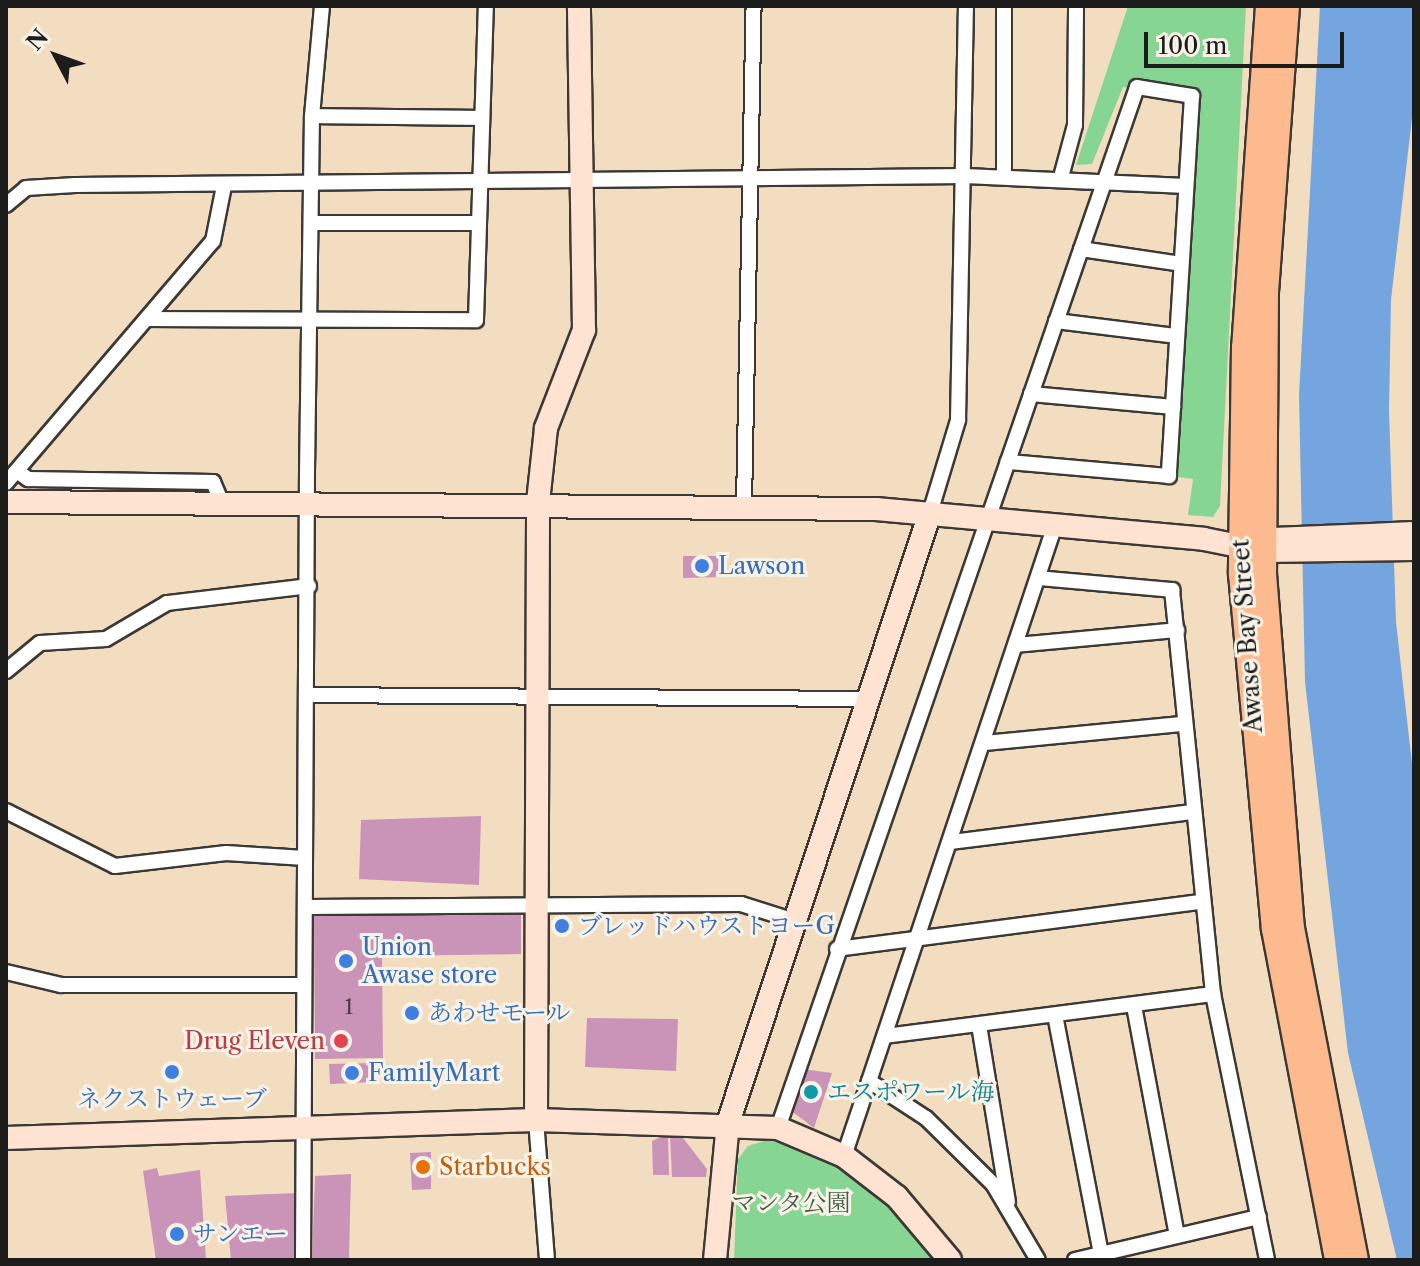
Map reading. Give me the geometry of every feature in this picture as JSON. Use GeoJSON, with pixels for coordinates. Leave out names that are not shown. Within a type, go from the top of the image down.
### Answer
{"type":"FeatureCollection","features":[{"type":"Feature","properties":{"kind":"main road","name":"Awase Bay Street"},"geometry":{"type":"LineString","coordinates":[[1268,6],[1244,347],[1240,543],[1274,929],[1337,1260]]}},
{"type":"Feature","properties":{"kind":"main road","name":"Awase Bay Street"},"geometry":{"type":"LineString","coordinates":[[1287,6],[1266,293],[1292,928],[1356,1260]]}},
{"type":"Feature","properties":{"kind":"street"},"geometry":{"type":"LineString","coordinates":[[303,1260],[306,1125],[302,985],[307,907],[312,116],[322,6]]}},
{"type":"Feature","properties":{"kind":"street"},"geometry":{"type":"LineString","coordinates":[[148,319],[476,320],[478,118],[486,6]]}},
{"type":"Feature","properties":{"kind":"street"},"geometry":{"type":"LineString","coordinates":[[547,1260],[536,1120],[534,698],[538,502],[546,428],[584,330],[585,180],[579,6]]}},
{"type":"Feature","properties":{"kind":"street"},"geometry":{"type":"LineString","coordinates":[[744,505],[746,182],[754,6]]}},
{"type":"Feature","properties":{"kind":"street"},"geometry":{"type":"LineString","coordinates":[[715,1260],[728,1123],[871,699],[958,420],[966,6]]}},
{"type":"Feature","properties":{"kind":"street"},"geometry":{"type":"LineString","coordinates":[[1004,6],[1004,177]]}},
{"type":"Feature","properties":{"kind":"street"},"geometry":{"type":"LineString","coordinates":[[1061,177],[1075,125],[1076,6]]}},
{"type":"Feature","properties":{"kind":"street"},"geometry":{"type":"LineString","coordinates":[[778,1128],[837,949],[1137,87],[1192,96],[1169,476],[1008,462]]}},
{"type":"Feature","properties":{"kind":"street"},"geometry":{"type":"LineString","coordinates":[[312,116],[478,118]]}},
{"type":"Feature","properties":{"kind":"street"},"geometry":{"type":"LineString","coordinates":[[6,205],[39,186],[585,180],[746,182],[965,176],[1105,178],[1186,186]]}},
{"type":"Feature","properties":{"kind":"street"},"geometry":{"type":"LineString","coordinates":[[6,483],[213,241],[224,186]]}},
{"type":"Feature","properties":{"kind":"street"},"geometry":{"type":"LineString","coordinates":[[312,223],[478,223]]}},
{"type":"Feature","properties":{"kind":"street"},"geometry":{"type":"LineString","coordinates":[[1081,249],[1181,264]]}},
{"type":"Feature","properties":{"kind":"street"},"geometry":{"type":"LineString","coordinates":[[1056,321],[1177,336]]}},
{"type":"Feature","properties":{"kind":"street"},"geometry":{"type":"LineString","coordinates":[[1031,394],[1173,407]]}},
{"type":"Feature","properties":{"kind":"street"},"geometry":{"type":"LineString","coordinates":[[17,471],[28,479],[213,482],[223,505]]}},
{"type":"Feature","properties":{"kind":"street"},"geometry":{"type":"LineString","coordinates":[[13,502],[744,505],[930,513],[1240,543],[1413,541]]}},
{"type":"Feature","properties":{"kind":"street"},"geometry":{"type":"LineString","coordinates":[[844,1156],[1055,525]]}},
{"type":"Feature","properties":{"kind":"street"},"geometry":{"type":"LineString","coordinates":[[1038,578],[1172,590],[1182,724],[1213,994],[1267,1260]]}},
{"type":"Feature","properties":{"kind":"street"},"geometry":{"type":"LineString","coordinates":[[6,671],[40,643],[106,639],[167,603],[309,586]]}},
{"type":"Feature","properties":{"kind":"street"},"geometry":{"type":"LineString","coordinates":[[1016,645],[1177,630]]}},
{"type":"Feature","properties":{"kind":"street"},"geometry":{"type":"LineString","coordinates":[[307,695],[871,699]]}},
{"type":"Feature","properties":{"kind":"street"},"geometry":{"type":"LineString","coordinates":[[984,743],[1182,724]]}},
{"type":"Feature","properties":{"kind":"street"},"geometry":{"type":"LineString","coordinates":[[6,811],[115,866],[226,853],[305,858]]}},
{"type":"Feature","properties":{"kind":"street"},"geometry":{"type":"LineString","coordinates":[[951,842],[1191,812]]}},
{"type":"Feature","properties":{"kind":"street"},"geometry":{"type":"LineString","coordinates":[[837,949],[1201,902]]}},
{"type":"Feature","properties":{"kind":"street"},"geometry":{"type":"LineString","coordinates":[[307,907],[536,908],[741,904],[795,921]]}},
{"type":"Feature","properties":{"kind":"street"},"geometry":{"type":"LineString","coordinates":[[6,972],[61,985],[302,985]]}},
{"type":"Feature","properties":{"kind":"street"},"geometry":{"type":"LineString","coordinates":[[885,1036],[1213,994]]}},
{"type":"Feature","properties":{"kind":"street"},"geometry":{"type":"LineString","coordinates":[[1134,1006],[1176,1231]]}},
{"type":"Feature","properties":{"kind":"street"},"geometry":{"type":"LineString","coordinates":[[1055,1015],[1100,1249]]}},
{"type":"Feature","properties":{"kind":"street"},"geometry":{"type":"LineString","coordinates":[[979,1025],[1009,1208]]}},
{"type":"Feature","properties":{"kind":"street"},"geometry":{"type":"LineString","coordinates":[[869,1081],[926,1118],[1009,1208],[1038,1260]]}},
{"type":"Feature","properties":{"kind":"street"},"geometry":{"type":"LineString","coordinates":[[6,1138],[306,1125],[536,1120],[728,1123],[778,1128],[844,1156],[897,1197],[950,1260]]}},
{"type":"Feature","properties":{"kind":"street"},"geometry":{"type":"LineString","coordinates":[[1075,1260],[1100,1249],[1176,1231],[1259,1217]]}},
{"type":"Feature","properties":{"kind":"green space"},"geometry":{"type":"Polygon","coordinates":[[[1128,6],[1246,6],[1220,506],[1213,517],[1188,515],[1193,479],[1170,476],[1194,98],[1123,87],[1092,164],[1076,165],[1128,6]]]}},
{"type":"Feature","properties":{"kind":"green space","name":"マンタ公園"},"geometry":{"type":"Polygon","coordinates":[[[774,1138],[820,1152],[893,1199],[946,1260],[734,1260],[738,1159],[748,1146],[774,1138]]]}},
{"type":"Feature","properties":{"kind":"water"},"geometry":{"type":"Polygon","coordinates":[[[1320,6],[1414,6],[1414,100],[1391,300],[1389,411],[1396,622],[1414,782],[1414,1260],[1397,1260],[1348,1053],[1305,682],[1299,395],[1320,6]]]}},
{"type":"Feature","properties":{"kind":"building","name":"Lawson"},"geometry":{"type":"Polygon","coordinates":[[[683,556],[721,556],[721,577],[683,578],[683,556]]]}},
{"type":"Feature","properties":{"kind":"building"},"geometry":{"type":"Polygon","coordinates":[[[481,816],[479,885],[359,879],[361,820],[481,816]]]}},
{"type":"Feature","properties":{"kind":"building"},"geometry":{"type":"Polygon","coordinates":[[[521,910],[521,954],[382,956],[383,1058],[315,1059],[314,913],[521,910]]]}},
{"type":"Feature","properties":{"kind":"building"},"geometry":{"type":"Polygon","coordinates":[[[587,1018],[678,1019],[676,1071],[585,1067],[587,1018]]]}},
{"type":"Feature","properties":{"kind":"building","name":"FamilyMart"},"geometry":{"type":"Polygon","coordinates":[[[375,1063],[375,1082],[330,1084],[329,1064],[375,1063]]]}},
{"type":"Feature","properties":{"kind":"building","name":"エスポワール海"},"geometry":{"type":"Polygon","coordinates":[[[802,1069],[832,1073],[814,1128],[790,1110],[802,1069]]]}},
{"type":"Feature","properties":{"kind":"building"},"geometry":{"type":"Polygon","coordinates":[[[668,1134],[669,1175],[653,1175],[652,1141],[668,1134]]]}},
{"type":"Feature","properties":{"kind":"building"},"geometry":{"type":"Polygon","coordinates":[[[680,1134],[707,1169],[706,1177],[672,1177],[670,1135],[680,1134]]]}},
{"type":"Feature","properties":{"kind":"building"},"geometry":{"type":"Polygon","coordinates":[[[431,1152],[431,1189],[412,1190],[410,1153],[431,1152]]]}},
{"type":"Feature","properties":{"kind":"building","name":"サンエー"},"geometry":{"type":"Polygon","coordinates":[[[157,1168],[159,1176],[200,1170],[206,1260],[156,1260],[143,1171],[157,1168]]]}},
{"type":"Feature","properties":{"kind":"building"},"geometry":{"type":"Polygon","coordinates":[[[351,1174],[349,1259],[312,1260],[315,1176],[351,1174]]]}},
{"type":"Feature","properties":{"kind":"building"},"geometry":{"type":"Polygon","coordinates":[[[296,1193],[296,1260],[231,1260],[225,1196],[296,1193]]]}},
{"type":"Feature","properties":{"kind":"place","name":"Lawson"},"geometry":{"type":"Point","coordinates":[702,566]}},
{"type":"Feature","properties":{"kind":"place","name":"ブレッドハウストヨーG"},"geometry":{"type":"Point","coordinates":[562,926]}},
{"type":"Feature","properties":{"kind":"place","name":"Union Awase store"},"geometry":{"type":"Point","coordinates":[346,961]}},
{"type":"Feature","properties":{"kind":"place","name":"あわせモール"},"geometry":{"type":"Point","coordinates":[412,1013]}},
{"type":"Feature","properties":{"kind":"place","name":"Drug Eleven"},"geometry":{"type":"Point","coordinates":[341,1041]}},
{"type":"Feature","properties":{"kind":"place","name":"ネクストウェーブ"},"geometry":{"type":"Point","coordinates":[172,1072]}},
{"type":"Feature","properties":{"kind":"place","name":"FamilyMart"},"geometry":{"type":"Point","coordinates":[352,1073]}},
{"type":"Feature","properties":{"kind":"place","name":"エスポワール海"},"geometry":{"type":"Point","coordinates":[811,1092]}},
{"type":"Feature","properties":{"kind":"place","name":"Starbucks"},"geometry":{"type":"Point","coordinates":[423,1167]}},
{"type":"Feature","properties":{"kind":"place","name":"サンエー"},"geometry":{"type":"Point","coordinates":[177,1234]}}]}
